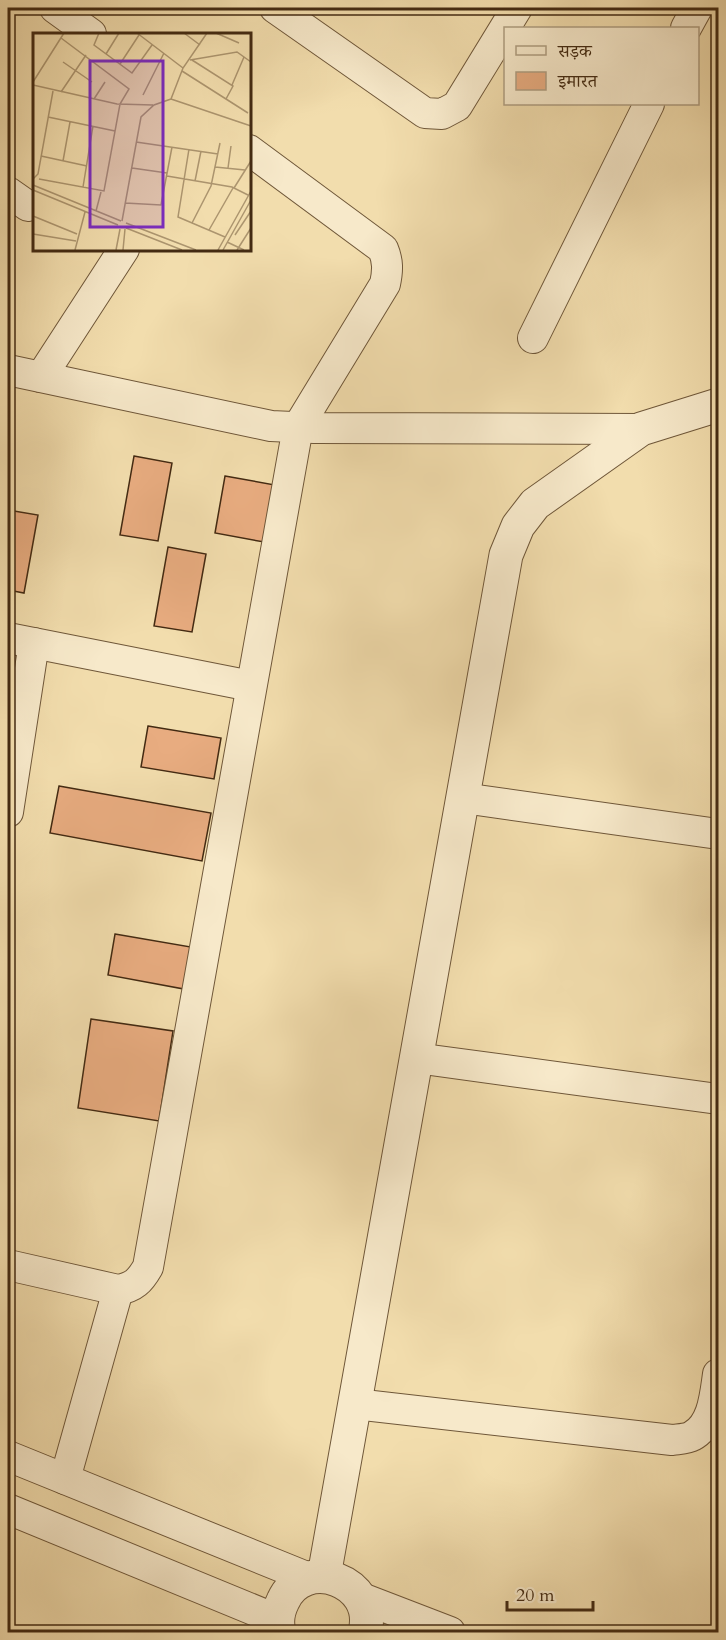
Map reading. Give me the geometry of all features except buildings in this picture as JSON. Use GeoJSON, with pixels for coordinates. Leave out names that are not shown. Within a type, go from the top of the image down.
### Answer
{"type":"FeatureCollection","features":[{"type":"Feature","properties":{"kind":"street"},"geometry":{"type":"LineString","coordinates":[[55,8],[90,33]]}},
{"type":"Feature","properties":{"kind":"street"},"geometry":{"type":"LineString","coordinates":[[275,8],[310,18],[425,113],[442,114],[456,105],[504,29]]}},
{"type":"Feature","properties":{"kind":"street"},"geometry":{"type":"LineString","coordinates":[[505,27],[517,8]]}},
{"type":"Feature","properties":{"kind":"street"},"geometry":{"type":"LineString","coordinates":[[687,27],[697,8]]}},
{"type":"Feature","properties":{"kind":"street"},"geometry":{"type":"LineString","coordinates":[[533,338],[649,105]]}},
{"type":"Feature","properties":{"kind":"street"},"geometry":{"type":"LineString","coordinates":[[8,1264],[118,1290],[130,1288],[141,1280],[148,1267],[298,427],[385,284],[387,259],[382,249],[250,151]]}},
{"type":"Feature","properties":{"kind":"street"},"geometry":{"type":"LineString","coordinates":[[41,377],[123,250]]}},
{"type":"Feature","properties":{"kind":"street"},"geometry":{"type":"LineString","coordinates":[[8,370],[271,426],[641,429],[718,405]]}},
{"type":"Feature","properties":{"kind":"street"},"geometry":{"type":"LineString","coordinates":[[317,1577],[355,1404],[506,555],[518,526],[535,504],[641,429]]}},
{"type":"Feature","properties":{"kind":"street"},"geometry":{"type":"LineString","coordinates":[[8,812],[21,641],[251,686]]}},
{"type":"Feature","properties":{"kind":"street"},"geometry":{"type":"LineString","coordinates":[[463,798],[718,834]]}},
{"type":"Feature","properties":{"kind":"street"},"geometry":{"type":"LineString","coordinates":[[416,1058],[718,1099]]}},
{"type":"Feature","properties":{"kind":"street"},"geometry":{"type":"LineString","coordinates":[[65,1479],[118,1290]]}},
{"type":"Feature","properties":{"kind":"street"},"geometry":{"type":"LineString","coordinates":[[355,1404],[672,1440],[691,1437],[705,1423],[712,1409],[718,1374]]}},
{"type":"Feature","properties":{"kind":"street"},"geometry":{"type":"LineString","coordinates":[[8,1456],[317,1577],[338,1579],[350,1586],[359,1597],[365,1609],[367,1624],[365,1632]]}},
{"type":"Feature","properties":{"kind":"street"},"geometry":{"type":"LineString","coordinates":[[8,1509],[278,1626],[278,1610],[285,1596],[295,1585],[317,1577]]}},
{"type":"Feature","properties":{"kind":"street"},"geometry":{"type":"LineString","coordinates":[[359,1597],[450,1632]]}}]}
